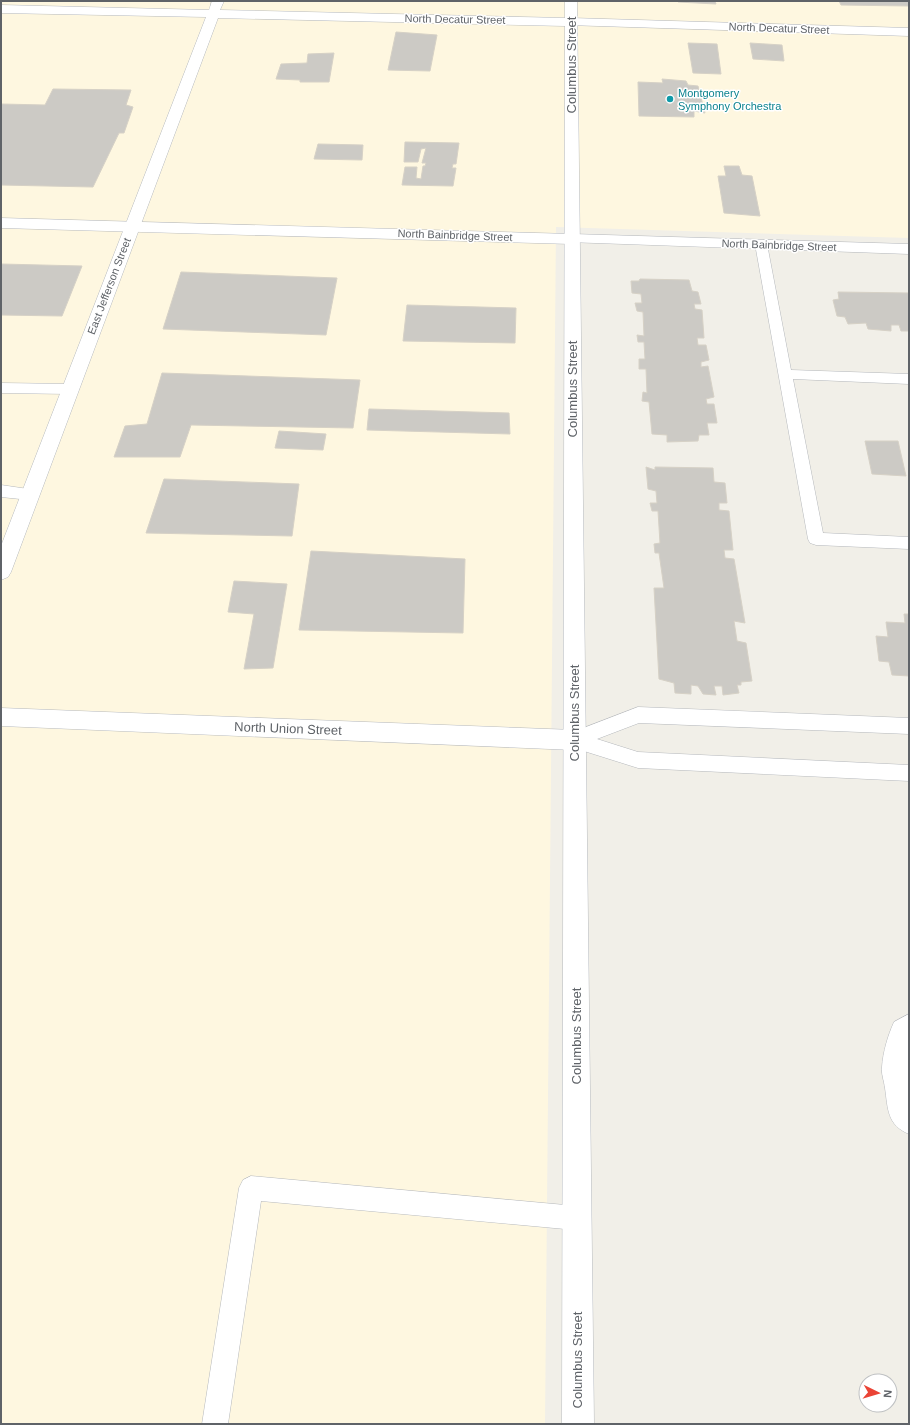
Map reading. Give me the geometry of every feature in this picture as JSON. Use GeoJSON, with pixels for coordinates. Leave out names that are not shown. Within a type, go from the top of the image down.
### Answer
{"type":"FeatureCollection","features":[{"type":"Feature","properties":{"kind":"main road","name":"Columbus Street"},"geometry":{"type":"LineString","coordinates":[[571,1],[578,1424]]}},
{"type":"Feature","properties":{"kind":"main road","name":"North Decatur Street"},"geometry":{"type":"LineString","coordinates":[[1,9],[216,7],[571,22],[909,32]]}},
{"type":"Feature","properties":{"kind":"main road","name":"East Jefferson Street"},"geometry":{"type":"LineString","coordinates":[[1,572],[216,7]]}},
{"type":"Feature","properties":{"kind":"main road","name":"North Bainbridge Street"},"geometry":{"type":"LineString","coordinates":[[1,223],[572,238],[909,249]]}},
{"type":"Feature","properties":{"kind":"main road","name":"North Union Street"},"geometry":{"type":"LineString","coordinates":[[1,717],[574,740]]}},
{"type":"Feature","properties":{"kind":"main road"},"geometry":{"type":"LineString","coordinates":[[909,1027],[903,1030],[895,1067],[902,1112],[909,1120]]}},
{"type":"Feature","properties":{"kind":"lane"},"geometry":{"type":"LineString","coordinates":[[761,244],[816,539],[909,543]]}},
{"type":"Feature","properties":{"kind":"lane"},"geometry":{"type":"LineString","coordinates":[[785,374],[909,379]]}},
{"type":"Feature","properties":{"kind":"lane"},"geometry":{"type":"LineString","coordinates":[[1,388],[70,389]]}},
{"type":"Feature","properties":{"kind":"lane"},"geometry":{"type":"LineString","coordinates":[[1,491],[30,494]]}},
{"type":"Feature","properties":{"kind":"lane"},"geometry":{"type":"LineString","coordinates":[[574,740],[638,715],[909,726]]}},
{"type":"Feature","properties":{"kind":"lane"},"geometry":{"type":"LineString","coordinates":[[574,740],[638,760],[909,772]]}},
{"type":"Feature","properties":{"kind":"lane"},"geometry":{"type":"LineString","coordinates":[[215,1424],[251,1188],[576,1218]]}},
{"type":"Feature","properties":{"kind":"shaded area"},"geometry":{"type":"Polygon","coordinates":[[[1,1],[909,1],[909,238],[556,227],[545,1424],[1,1424],[1,1]]]}},
{"type":"Feature","properties":{"kind":"building"},"geometry":{"type":"Polygon","coordinates":[[[715,1],[716,4],[678,2],[715,1]]]}},
{"type":"Feature","properties":{"kind":"building"},"geometry":{"type":"Polygon","coordinates":[[[839,1],[909,1],[909,6],[841,5],[839,1]]]}},
{"type":"Feature","properties":{"kind":"building"},"geometry":{"type":"Polygon","coordinates":[[[396,32],[437,35],[430,71],[388,70],[396,32]]]}},
{"type":"Feature","properties":{"kind":"building"},"geometry":{"type":"Polygon","coordinates":[[[688,43],[717,44],[721,74],[693,73],[688,43]]]}},
{"type":"Feature","properties":{"kind":"building"},"geometry":{"type":"Polygon","coordinates":[[[750,43],[782,45],[784,61],[753,59],[750,43]]]}},
{"type":"Feature","properties":{"kind":"building"},"geometry":{"type":"Polygon","coordinates":[[[334,53],[329,82],[300,82],[300,80],[276,79],[281,64],[307,63],[308,54],[334,53]]]}},
{"type":"Feature","properties":{"kind":"building","name":"Montgomery Symphony Orchestra"},"geometry":{"type":"Polygon","coordinates":[[[662,79],[686,81],[688,85],[698,86],[705,113],[694,111],[694,117],[639,116],[638,82],[663,83],[662,79]]]}},
{"type":"Feature","properties":{"kind":"building"},"geometry":{"type":"Polygon","coordinates":[[[53,89],[131,90],[126,105],[133,107],[124,133],[119,133],[93,187],[1,185],[1,104],[45,105],[53,89]]]}},
{"type":"Feature","properties":{"kind":"building"},"geometry":{"type":"Polygon","coordinates":[[[405,142],[459,143],[456,164],[453,164],[452,168],[456,168],[453,186],[402,185],[405,167],[417,167],[416,178],[421,179],[423,166],[425,166],[426,163],[422,163],[426,148],[421,149],[418,162],[404,162],[405,142]]]}},
{"type":"Feature","properties":{"kind":"building"},"geometry":{"type":"Polygon","coordinates":[[[318,144],[363,145],[362,160],[314,159],[318,144]]]}},
{"type":"Feature","properties":{"kind":"building"},"geometry":{"type":"Polygon","coordinates":[[[724,166],[739,166],[742,175],[752,176],[760,216],[724,213],[718,176],[726,176],[724,166]]]}},
{"type":"Feature","properties":{"kind":"building"},"geometry":{"type":"Polygon","coordinates":[[[1,264],[82,266],[62,316],[1,315],[1,264]]]}},
{"type":"Feature","properties":{"kind":"building"},"geometry":{"type":"Polygon","coordinates":[[[181,272],[337,278],[326,335],[163,329],[181,272]]]}},
{"type":"Feature","properties":{"kind":"building"},"geometry":{"type":"Polygon","coordinates":[[[640,279],[689,280],[692,291],[698,292],[701,304],[694,304],[695,309],[702,310],[704,338],[697,338],[698,345],[706,345],[709,360],[701,362],[701,367],[708,366],[714,397],[706,399],[707,404],[714,404],[717,423],[707,423],[709,435],[699,435],[698,441],[667,442],[667,435],[652,434],[649,402],[642,401],[643,392],[647,393],[646,369],[639,369],[639,359],[645,359],[644,342],[638,342],[637,335],[644,336],[643,312],[637,311],[635,303],[642,303],[641,294],[632,293],[631,281],[639,281],[640,279]]]}},
{"type":"Feature","properties":{"kind":"building"},"geometry":{"type":"Polygon","coordinates":[[[838,292],[909,293],[909,331],[901,331],[899,325],[891,325],[891,331],[868,329],[866,323],[848,324],[845,317],[837,316],[833,300],[839,299],[838,292]]]}},
{"type":"Feature","properties":{"kind":"building"},"geometry":{"type":"Polygon","coordinates":[[[407,305],[516,308],[515,343],[403,341],[407,305]]]}},
{"type":"Feature","properties":{"kind":"building"},"geometry":{"type":"Polygon","coordinates":[[[162,373],[360,380],[353,428],[191,425],[180,457],[114,457],[125,426],[147,424],[162,373]]]}},
{"type":"Feature","properties":{"kind":"building"},"geometry":{"type":"Polygon","coordinates":[[[369,409],[509,413],[510,434],[367,430],[369,409]]]}},
{"type":"Feature","properties":{"kind":"building"},"geometry":{"type":"Polygon","coordinates":[[[279,431],[326,434],[323,450],[275,448],[279,431]]]}},
{"type":"Feature","properties":{"kind":"building"},"geometry":{"type":"Polygon","coordinates":[[[865,441],[898,441],[906,476],[872,474],[865,441]]]}},
{"type":"Feature","properties":{"kind":"building"},"geometry":{"type":"Polygon","coordinates":[[[646,467],[655,470],[655,467],[713,468],[714,482],[725,483],[727,503],[719,503],[719,510],[729,511],[733,550],[724,550],[725,558],[734,559],[745,623],[734,621],[737,641],[746,643],[752,681],[741,682],[741,685],[737,685],[739,693],[723,695],[722,686],[714,686],[716,695],[703,694],[698,686],[691,685],[691,694],[675,693],[674,683],[659,679],[654,588],[664,588],[659,553],[655,553],[654,544],[660,543],[658,511],[652,511],[650,503],[657,503],[656,491],[648,489],[646,467]]]}},
{"type":"Feature","properties":{"kind":"building"},"geometry":{"type":"Polygon","coordinates":[[[164,479],[299,484],[292,536],[146,533],[164,479]]]}},
{"type":"Feature","properties":{"kind":"building"},"geometry":{"type":"Polygon","coordinates":[[[311,551],[465,559],[463,633],[299,630],[311,551]]]}},
{"type":"Feature","properties":{"kind":"building"},"geometry":{"type":"Polygon","coordinates":[[[234,581],[287,584],[273,668],[244,669],[254,614],[228,612],[234,581]]]}},
{"type":"Feature","properties":{"kind":"building"},"geometry":{"type":"Polygon","coordinates":[[[904,614],[909,614],[909,676],[892,675],[889,662],[879,661],[876,636],[888,637],[886,622],[905,623],[904,614]]]}},
{"type":"Feature","properties":{"kind":"place","name":"Montgomery Symphony Orchestra"},"geometry":{"type":"Point","coordinates":[670,99]}}]}
